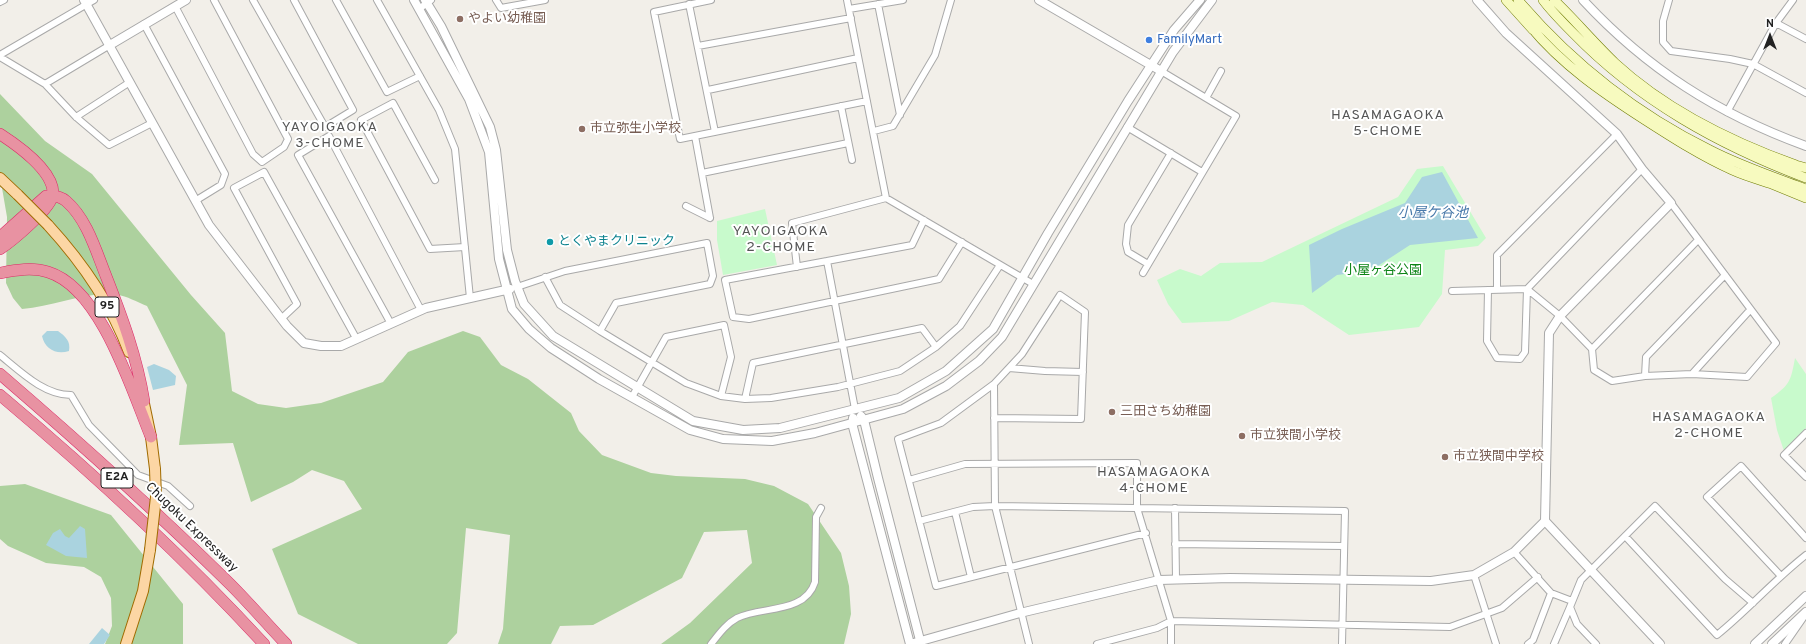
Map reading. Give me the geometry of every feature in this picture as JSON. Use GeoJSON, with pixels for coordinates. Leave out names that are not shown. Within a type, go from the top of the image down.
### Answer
{"type":"FeatureCollection","features":[{"type":"Feature","properties":{"kind":"highway"},"geometry":{"type":"LineString","coordinates":[[0,134],[23,150],[46,174],[50,182],[53,195],[50,202],[30,223],[0,249]]}},
{"type":"Feature","properties":{"kind":"highway"},"geometry":{"type":"LineString","coordinates":[[0,237],[46,196],[53,195],[66,201],[88,231],[132,346],[140,374],[144,401]]}},
{"type":"Feature","properties":{"kind":"highway"},"geometry":{"type":"LineString","coordinates":[[0,273],[20,270],[40,270],[60,277],[76,290],[102,326],[122,364],[151,437]]}},
{"type":"Feature","properties":{"kind":"highway","name":"Chugoku Expressway"},"geometry":{"type":"LineString","coordinates":[[0,374],[66,430],[231,586],[286,644]]}},
{"type":"Feature","properties":{"kind":"highway","name":"E2A"},"geometry":{"type":"LineString","coordinates":[[0,395],[48,435],[139,518],[264,644]]}},
{"type":"Feature","properties":{"kind":"main road"},"geometry":{"type":"LineString","coordinates":[[1506,0],[1563,58],[1593,80],[1623,97]]}},
{"type":"Feature","properties":{"kind":"main road"},"geometry":{"type":"LineString","coordinates":[[1518,0],[1538,24],[1567,52],[1623,97],[1641,110],[1772,184]]}},
{"type":"Feature","properties":{"kind":"main road"},"geometry":{"type":"LineString","coordinates":[[1543,0],[1589,50],[1632,86],[1680,119],[1747,154],[1806,178]]}},
{"type":"Feature","properties":{"kind":"main road"},"geometry":{"type":"LineString","coordinates":[[1552,0],[1589,50]]}},
{"type":"Feature","properties":{"kind":"main road"},"geometry":{"type":"LineString","coordinates":[[1552,0],[1616,63],[1636,80],[1675,107],[1710,127],[1796,165]]}},
{"type":"Feature","properties":{"kind":"main road"},"geometry":{"type":"LineString","coordinates":[[1530,26],[1544,43],[1576,72],[1619,103],[1681,143],[1733,170],[1806,198]]}},
{"type":"Feature","properties":{"kind":"main road"},"geometry":{"type":"LineString","coordinates":[[1710,150],[1806,189]]}},
{"type":"Feature","properties":{"kind":"main road"},"geometry":{"type":"LineString","coordinates":[[1747,154],[1806,168]]}},
{"type":"Feature","properties":{"kind":"main road","name":"95"},"geometry":{"type":"LineString","coordinates":[[0,178],[48,225],[79,263],[108,310],[127,349],[144,401],[151,437],[155,469],[156,497],[150,550],[143,591],[126,644]]}},
{"type":"Feature","properties":{"kind":"street"},"geometry":{"type":"LineString","coordinates":[[0,2],[4,0]]}},
{"type":"Feature","properties":{"kind":"street"},"geometry":{"type":"LineString","coordinates":[[46,84],[186,0]]}},
{"type":"Feature","properties":{"kind":"street"},"geometry":{"type":"LineString","coordinates":[[175,6],[253,154],[262,162],[284,148],[288,139],[214,0]]}},
{"type":"Feature","properties":{"kind":"street"},"geometry":{"type":"LineString","coordinates":[[253,0],[325,127],[353,110],[294,0]]}},
{"type":"Feature","properties":{"kind":"street"},"geometry":{"type":"LineString","coordinates":[[336,0],[387,92],[420,76]]}},
{"type":"Feature","properties":{"kind":"street"},"geometry":{"type":"LineString","coordinates":[[377,0],[440,110],[455,149],[470,298]]}},
{"type":"Feature","properties":{"kind":"street"},"geometry":{"type":"LineString","coordinates":[[414,0],[469,99],[490,152],[499,259],[512,308],[529,329],[551,348],[599,379],[690,430],[723,439],[772,441],[815,433],[903,409],[946,386],[979,361],[1002,337],[1172,52],[1212,0]]}},
{"type":"Feature","properties":{"kind":"street"},"geometry":{"type":"LineString","coordinates":[[496,0],[501,8],[545,0]]}},
{"type":"Feature","properties":{"kind":"street"},"geometry":{"type":"LineString","coordinates":[[711,0],[654,12],[680,139],[867,101]]}},
{"type":"Feature","properties":{"kind":"street"},"geometry":{"type":"LineString","coordinates":[[847,0],[886,198]]}},
{"type":"Feature","properties":{"kind":"street"},"geometry":{"type":"LineString","coordinates":[[849,9],[903,0]]}},
{"type":"Feature","properties":{"kind":"street"},"geometry":{"type":"LineString","coordinates":[[874,131],[893,126],[900,115],[935,55],[951,0]]}},
{"type":"Feature","properties":{"kind":"street"},"geometry":{"type":"LineString","coordinates":[[1039,0],[1151,64],[1236,116],[1143,273]]}},
{"type":"Feature","properties":{"kind":"street"},"geometry":{"type":"LineString","coordinates":[[419,9],[427,1],[490,127],[496,150],[507,250],[517,287],[524,304],[553,336],[693,421],[743,430],[780,428],[899,398],[946,371],[993,329],[1045,239],[1151,64],[1174,30],[1200,0]]}},
{"type":"Feature","properties":{"kind":"street"},"geometry":{"type":"LineString","coordinates":[[1452,291],[1527,289],[1560,316],[1592,348],[1594,370],[1612,381],[1645,376],[1692,374],[1747,378],[1776,343],[1616,134],[1506,33],[1477,0]]}},
{"type":"Feature","properties":{"kind":"street"},"geometry":{"type":"LineString","coordinates":[[1583,0],[1604,22],[1645,59],[1686,88],[1727,112],[1806,146]]}},
{"type":"Feature","properties":{"kind":"street"},"geometry":{"type":"LineString","coordinates":[[1669,0],[1663,21],[1663,42],[1671,51],[1730,58],[1753,64],[1806,93]]}},
{"type":"Feature","properties":{"kind":"street"},"geometry":{"type":"LineString","coordinates":[[1727,112],[1776,23],[1793,0]]}},
{"type":"Feature","properties":{"kind":"street"},"geometry":{"type":"LineString","coordinates":[[152,123],[109,145],[76,117],[46,84],[0,56],[88,1],[110,45],[209,226],[281,319],[304,343],[321,346],[341,346],[390,322],[421,310],[517,287],[545,277],[707,243],[713,276],[710,284],[616,303],[600,331]]}},
{"type":"Feature","properties":{"kind":"street"},"geometry":{"type":"LineString","coordinates":[[689,4],[708,90],[715,132]]}},
{"type":"Feature","properties":{"kind":"street"},"geometry":{"type":"LineString","coordinates":[[878,4],[900,115]]}},
{"type":"Feature","properties":{"kind":"street"},"geometry":{"type":"LineString","coordinates":[[698,46],[851,18]]}},
{"type":"Feature","properties":{"kind":"street"},"geometry":{"type":"LineString","coordinates":[[1776,23],[1806,40]]}},
{"type":"Feature","properties":{"kind":"street"},"geometry":{"type":"LineString","coordinates":[[144,24],[226,174],[221,185],[195,201]]}},
{"type":"Feature","properties":{"kind":"street"},"geometry":{"type":"LineString","coordinates":[[708,90],[858,58]]}},
{"type":"Feature","properties":{"kind":"street"},"geometry":{"type":"LineString","coordinates":[[1206,98],[1221,71]]}},
{"type":"Feature","properties":{"kind":"street"},"geometry":{"type":"LineString","coordinates":[[76,117],[130,82]]}},
{"type":"Feature","properties":{"kind":"street"},"geometry":{"type":"LineString","coordinates":[[435,180],[393,103],[361,120],[430,249],[465,247]]}},
{"type":"Feature","properties":{"kind":"street"},"geometry":{"type":"LineString","coordinates":[[840,106],[852,160]]}},
{"type":"Feature","properties":{"kind":"street"},"geometry":{"type":"LineString","coordinates":[[1127,127],[1202,172]]}},
{"type":"Feature","properties":{"kind":"street"},"geometry":{"type":"LineString","coordinates":[[1496,290],[1497,255],[1616,134]]}},
{"type":"Feature","properties":{"kind":"street"},"geometry":{"type":"LineString","coordinates":[[390,322],[298,155],[330,136],[421,310]]}},
{"type":"Feature","properties":{"kind":"street"},"geometry":{"type":"LineString","coordinates":[[686,206],[710,218],[696,136]]}},
{"type":"Feature","properties":{"kind":"street"},"geometry":{"type":"LineString","coordinates":[[702,173],[848,143]]}},
{"type":"Feature","properties":{"kind":"street"},"geometry":{"type":"LineString","coordinates":[[1148,264],[1128,252],[1126,244],[1128,225],[1171,153]]}},
{"type":"Feature","properties":{"kind":"street"},"geometry":{"type":"LineString","coordinates":[[1488,290],[1487,341],[1497,358],[1520,359],[1525,352],[1527,289],[1642,168]]}},
{"type":"Feature","properties":{"kind":"street"},"geometry":{"type":"LineString","coordinates":[[281,319],[297,304],[234,188],[264,172],[356,338]]}},
{"type":"Feature","properties":{"kind":"street"},"geometry":{"type":"LineString","coordinates":[[797,266],[792,223],[886,198],[1034,282]]}},
{"type":"Feature","properties":{"kind":"street"},"geometry":{"type":"LineString","coordinates":[[827,262],[855,409],[852,423],[910,644],[1020,613],[1159,580],[1431,581],[1474,575],[1514,552],[1545,521],[1549,333],[1560,316],[1670,203]]}},
{"type":"Feature","properties":{"kind":"street"},"geometry":{"type":"LineString","coordinates":[[924,220],[912,245],[725,280],[733,317],[749,319],[939,279],[962,242]]}},
{"type":"Feature","properties":{"kind":"street"},"geometry":{"type":"LineString","coordinates":[[1592,348],[1698,240]]}},
{"type":"Feature","properties":{"kind":"street"},"geometry":{"type":"LineString","coordinates":[[545,277],[560,305],[600,331],[686,383],[721,396],[745,399],[772,398],[850,383],[900,371],[936,347],[960,326],[1000,264]]}},
{"type":"Feature","properties":{"kind":"street"},"geometry":{"type":"LineString","coordinates":[[1645,376],[1646,357],[1725,275]]}},
{"type":"Feature","properties":{"kind":"street"},"geometry":{"type":"LineString","coordinates":[[994,418],[1081,419],[1085,312],[1060,295],[1037,334],[994,384],[941,422],[898,439],[936,586],[1146,533]]}},
{"type":"Feature","properties":{"kind":"street"},"geometry":{"type":"LineString","coordinates":[[1692,374],[1750,310]]}},
{"type":"Feature","properties":{"kind":"street"},"geometry":{"type":"LineString","coordinates":[[632,397],[666,337],[724,325],[731,357],[721,396]]}},
{"type":"Feature","properties":{"kind":"street"},"geometry":{"type":"LineString","coordinates":[[745,399],[753,363],[922,328],[936,347]]}},
{"type":"Feature","properties":{"kind":"street"},"geometry":{"type":"LineString","coordinates":[[0,355],[44,389],[60,395],[71,395],[89,425],[138,475],[168,486],[190,506]]}},
{"type":"Feature","properties":{"kind":"street"},"geometry":{"type":"LineString","coordinates":[[1009,368],[1082,372]]}},
{"type":"Feature","properties":{"kind":"street"},"geometry":{"type":"LineString","coordinates":[[994,384],[994,506],[1029,644]]}},
{"type":"Feature","properties":{"kind":"street"},"geometry":{"type":"LineString","coordinates":[[855,409],[864,420],[921,642]]}},
{"type":"Feature","properties":{"kind":"street"},"geometry":{"type":"LineString","coordinates":[[1806,433],[1784,455],[1806,477]]}},
{"type":"Feature","properties":{"kind":"street"},"geometry":{"type":"LineString","coordinates":[[908,480],[965,464],[1137,463],[1137,508],[1146,533],[1172,621],[1172,644]]}},
{"type":"Feature","properties":{"kind":"street"},"geometry":{"type":"LineString","coordinates":[[1780,575],[1707,497],[1740,466],[1806,538]]}},
{"type":"Feature","properties":{"kind":"street"},"geometry":{"type":"LineString","coordinates":[[919,521],[973,507],[994,506],[1344,511],[1342,644]]}},
{"type":"Feature","properties":{"kind":"street"},"geometry":{"type":"LineString","coordinates":[[1554,644],[1582,580],[1656,506],[1725,579],[1753,604]]}},
{"type":"Feature","properties":{"kind":"street"},"geometry":{"type":"LineString","coordinates":[[711,644],[728,623],[739,617],[788,606],[804,599],[812,591],[815,582],[816,516],[822,508]]}},
{"type":"Feature","properties":{"kind":"street"},"geometry":{"type":"LineString","coordinates":[[1175,508],[1176,579]]}},
{"type":"Feature","properties":{"kind":"street"},"geometry":{"type":"LineString","coordinates":[[955,512],[971,577]]}},
{"type":"Feature","properties":{"kind":"street"},"geometry":{"type":"LineString","coordinates":[[1545,521],[1660,644]]}},
{"type":"Feature","properties":{"kind":"street"},"geometry":{"type":"LineString","coordinates":[[1625,536],[1717,635],[1753,604],[1780,575],[1806,555]]}},
{"type":"Feature","properties":{"kind":"street"},"geometry":{"type":"LineString","coordinates":[[1175,544],[1344,546]]}},
{"type":"Feature","properties":{"kind":"street"},"geometry":{"type":"LineString","coordinates":[[1514,552],[1551,593],[1571,604],[1577,624],[1596,644]]}},
{"type":"Feature","properties":{"kind":"street"},"geometry":{"type":"LineString","coordinates":[[1474,575],[1496,644]]}},
{"type":"Feature","properties":{"kind":"street"},"geometry":{"type":"LineString","coordinates":[[1097,644],[1157,628],[1172,621],[1450,627],[1502,608],[1538,577]]}},
{"type":"Feature","properties":{"kind":"street"},"geometry":{"type":"LineString","coordinates":[[1528,644],[1533,640],[1551,593]]}},
{"type":"Feature","properties":{"kind":"street"},"geometry":{"type":"LineString","coordinates":[[1755,644],[1806,596]]}},
{"type":"Feature","properties":{"kind":"street"},"geometry":{"type":"LineString","coordinates":[[1772,644],[1806,612]]}},
{"type":"Feature","properties":{"kind":"street"},"geometry":{"type":"LineString","coordinates":[[1785,644],[1806,612]]}},
{"type":"Feature","properties":{"kind":"green space"},"geometry":{"type":"Polygon","coordinates":[[[0,94],[45,141],[92,174],[191,295],[225,333],[232,391],[258,404],[286,408],[321,403],[383,382],[408,352],[463,331],[480,337],[501,365],[528,379],[571,413],[579,431],[602,455],[651,473],[676,476],[745,479],[774,486],[808,504],[841,553],[849,586],[851,614],[844,644],[661,644],[690,623],[752,563],[747,530],[704,532],[682,578],[593,625],[560,626],[551,644],[498,644],[503,629],[510,535],[466,528],[457,633],[447,644],[358,644],[298,614],[272,549],[362,509],[344,481],[312,470],[293,482],[251,502],[233,443],[179,445],[187,385],[147,306],[132,299],[117,295],[105,294],[81,297],[34,308],[22,309],[13,298],[6,283],[7,217],[2,188],[0,187],[0,94]]]}},
{"type":"Feature","properties":{"kind":"green space","name":"小屋ヶ谷公園"},"geometry":{"type":"Polygon","coordinates":[[[1443,166],[1486,238],[1478,246],[1445,250],[1442,294],[1419,327],[1349,335],[1303,305],[1272,302],[1229,321],[1182,323],[1168,304],[1157,280],[1180,269],[1201,276],[1220,263],[1262,262],[1398,197],[1417,169],[1443,166]]]}},
{"type":"Feature","properties":{"kind":"green space"},"geometry":{"type":"Polygon","coordinates":[[[765,209],[777,265],[723,275],[717,240],[717,221],[765,209]]]}},
{"type":"Feature","properties":{"kind":"green space"},"geometry":{"type":"Polygon","coordinates":[[[1795,358],[1806,374],[1806,428],[1784,451],[1777,430],[1771,398],[1789,381],[1795,358]]]}},
{"type":"Feature","properties":{"kind":"green space"},"geometry":{"type":"Polygon","coordinates":[[[25,484],[111,515],[183,604],[183,644],[105,644],[112,626],[111,598],[101,577],[84,567],[46,563],[8,546],[0,539],[0,486],[25,484]]]}},
{"type":"Feature","properties":{"kind":"water","name":"小屋ケ谷池"},"geometry":{"type":"Polygon","coordinates":[[[1442,172],[1478,238],[1410,245],[1370,271],[1337,275],[1312,293],[1309,245],[1342,229],[1405,203],[1422,177],[1442,172]]]}},
{"type":"Feature","properties":{"kind":"water"},"geometry":{"type":"Polygon","coordinates":[[[47,331],[58,331],[63,335],[69,344],[69,351],[60,352],[48,348],[43,341],[42,336],[47,331]]]}},
{"type":"Feature","properties":{"kind":"water"},"geometry":{"type":"Polygon","coordinates":[[[154,364],[169,370],[176,376],[175,385],[153,390],[147,367],[154,364]]]}},
{"type":"Feature","properties":{"kind":"water"},"geometry":{"type":"Polygon","coordinates":[[[80,526],[85,529],[87,558],[66,556],[46,545],[53,533],[60,529],[65,536],[69,538],[80,526]]]}},
{"type":"Feature","properties":{"kind":"water"},"geometry":{"type":"Polygon","coordinates":[[[102,628],[110,635],[104,644],[89,644],[102,628]]]}},
{"type":"Feature","properties":{"kind":"place","name":"やよい幼稚園"},"geometry":{"type":"Point","coordinates":[460,19]}},
{"type":"Feature","properties":{"kind":"place","name":"FamilyMart"},"geometry":{"type":"Point","coordinates":[1149,40]}},
{"type":"Feature","properties":{"kind":"place","name":"市立弥生小学校"},"geometry":{"type":"Point","coordinates":[582,129]}},
{"type":"Feature","properties":{"kind":"place","name":"とくやまクリニック"},"geometry":{"type":"Point","coordinates":[550,242]}},
{"type":"Feature","properties":{"kind":"place","name":"三田さち幼稚園"},"geometry":{"type":"Point","coordinates":[1112,412]}},
{"type":"Feature","properties":{"kind":"place","name":"市立狭間小学校"},"geometry":{"type":"Point","coordinates":[1242,436]}},
{"type":"Feature","properties":{"kind":"place","name":"市立狭間中学校"},"geometry":{"type":"Point","coordinates":[1445,457]}},
{"type":"Feature","properties":{"kind":"district","name":"HASAMAGAOKA 5-CHOME"},"geometry":{"type":"Point","coordinates":[1388,124]}},
{"type":"Feature","properties":{"kind":"district","name":"YAYOIGAOKA 3-CHOME"},"geometry":{"type":"Point","coordinates":[330,136]}},
{"type":"Feature","properties":{"kind":"district","name":"YAYOIGAOKA 2-CHOME"},"geometry":{"type":"Point","coordinates":[781,240]}},
{"type":"Feature","properties":{"kind":"district","name":"HASAMAGAOKA 2-CHOME"},"geometry":{"type":"Point","coordinates":[1709,426]}},
{"type":"Feature","properties":{"kind":"district","name":"HASAMAGAOKA 4-CHOME"},"geometry":{"type":"Point","coordinates":[1154,482]}}]}
